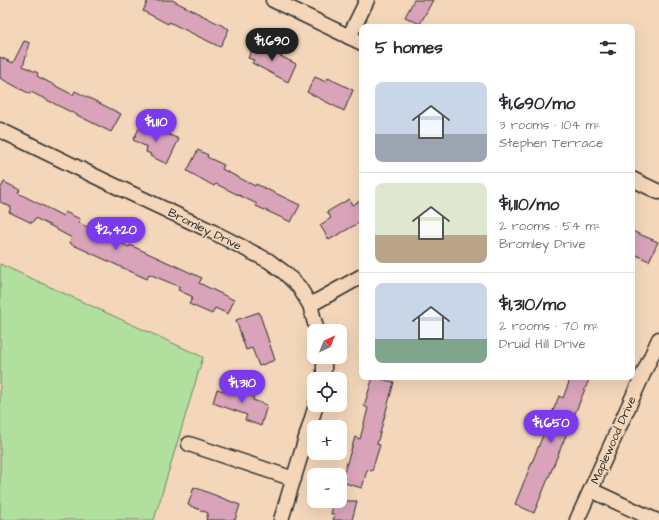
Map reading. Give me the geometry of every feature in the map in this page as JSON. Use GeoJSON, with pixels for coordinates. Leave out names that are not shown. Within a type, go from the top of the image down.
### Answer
{"type":"FeatureCollection","features":[{"type":"Feature","properties":{"kind":"street"},"geometry":{"type":"LineString","coordinates":[[273,0],[359,42]]}},
{"type":"Feature","properties":{"kind":"street"},"geometry":{"type":"LineString","coordinates":[[349,37],[367,0]]}},
{"type":"Feature","properties":{"kind":"street","name":"Bromley Drive"},"geometry":{"type":"LineString","coordinates":[[0,130],[213,232],[269,261],[285,273],[299,287],[310,305],[315,324]]}},
{"type":"Feature","properties":{"kind":"street"},"geometry":{"type":"LineString","coordinates":[[635,180],[659,192]]}},
{"type":"Feature","properties":{"kind":"street"},"geometry":{"type":"LineString","coordinates":[[310,305],[359,278]]}},
{"type":"Feature","properties":{"kind":"street","name":"Maplewood Drive"},"geometry":{"type":"LineString","coordinates":[[578,520],[659,339]]}},
{"type":"Feature","properties":{"kind":"street"},"geometry":{"type":"LineString","coordinates":[[281,520],[314,412]]}},
{"type":"Feature","properties":{"kind":"street"},"geometry":{"type":"LineString","coordinates":[[189,444],[294,479]]}},
{"type":"Feature","properties":{"kind":"street"},"geometry":{"type":"LineString","coordinates":[[591,490],[655,520]]}},
{"type":"Feature","properties":{"kind":"green space"},"geometry":{"type":"Polygon","coordinates":[[[0,264],[203,357],[154,520],[0,520],[0,264]]]}},
{"type":"Feature","properties":{"kind":"building"},"geometry":{"type":"Polygon","coordinates":[[[148,0],[172,0],[229,29],[220,47],[143,11],[148,0]]]}},
{"type":"Feature","properties":{"kind":"building"},"geometry":{"type":"Polygon","coordinates":[[[414,0],[433,0],[420,24],[405,17],[414,0]]]}},
{"type":"Feature","properties":{"kind":"building"},"geometry":{"type":"Polygon","coordinates":[[[24,41],[30,43],[23,66],[38,73],[37,76],[73,95],[75,91],[121,114],[111,132],[31,92],[30,94],[0,78],[0,57],[13,63],[24,41]]]}},
{"type":"Feature","properties":{"kind":"building"},"geometry":{"type":"Polygon","coordinates":[[[255,43],[296,64],[288,82],[252,63],[254,60],[248,58],[255,43]]]}},
{"type":"Feature","properties":{"kind":"building"},"geometry":{"type":"Polygon","coordinates":[[[315,77],[326,82],[328,78],[353,90],[344,111],[307,92],[315,77]]]}},
{"type":"Feature","properties":{"kind":"building"},"geometry":{"type":"Polygon","coordinates":[[[142,123],[179,139],[167,164],[150,156],[151,154],[146,152],[147,147],[133,140],[142,123]]]}},
{"type":"Feature","properties":{"kind":"building"},"geometry":{"type":"Polygon","coordinates":[[[198,150],[208,155],[207,157],[224,165],[222,169],[255,186],[256,184],[300,205],[291,222],[256,206],[257,204],[216,184],[214,186],[187,171],[198,150]]]}},
{"type":"Feature","properties":{"kind":"building"},"geometry":{"type":"Polygon","coordinates":[[[4,182],[20,190],[18,193],[63,216],[65,212],[80,219],[79,223],[129,247],[130,245],[202,278],[199,283],[234,300],[228,314],[215,308],[212,314],[189,304],[193,297],[178,290],[180,287],[149,274],[147,279],[69,243],[72,238],[35,218],[32,223],[9,212],[11,207],[0,202],[0,190],[4,182]]]}},
{"type":"Feature","properties":{"kind":"building"},"geometry":{"type":"Polygon","coordinates":[[[349,199],[352,205],[359,202],[359,223],[329,240],[320,225],[331,218],[327,212],[349,199]]]}},
{"type":"Feature","properties":{"kind":"building"},"geometry":{"type":"Polygon","coordinates":[[[635,232],[658,242],[649,261],[635,254],[635,232]]]}},
{"type":"Feature","properties":{"kind":"building"},"geometry":{"type":"Polygon","coordinates":[[[259,312],[275,360],[259,366],[252,348],[246,350],[236,320],[259,312]]]}},
{"type":"Feature","properties":{"kind":"building"},"geometry":{"type":"Polygon","coordinates":[[[372,380],[386,380],[394,382],[377,444],[380,445],[372,471],[367,470],[362,488],[347,484],[347,468],[345,468],[355,437],[360,439],[368,408],[364,406],[372,380]]]}},
{"type":"Feature","properties":{"kind":"building"},"geometry":{"type":"Polygon","coordinates":[[[570,380],[589,380],[534,513],[515,504],[559,396],[563,398],[570,380]]]}},
{"type":"Feature","properties":{"kind":"building"},"geometry":{"type":"Polygon","coordinates":[[[232,386],[254,393],[253,400],[267,405],[261,426],[245,420],[247,415],[213,403],[217,389],[230,393],[232,386]]]}},
{"type":"Feature","properties":{"kind":"building"},"geometry":{"type":"Polygon","coordinates":[[[194,487],[240,505],[235,520],[206,520],[208,513],[188,505],[194,487]]]}},
{"type":"Feature","properties":{"kind":"building"},"geometry":{"type":"Polygon","coordinates":[[[347,501],[357,501],[352,520],[333,520],[335,514],[331,514],[332,508],[347,508],[347,501]]]}}]}
